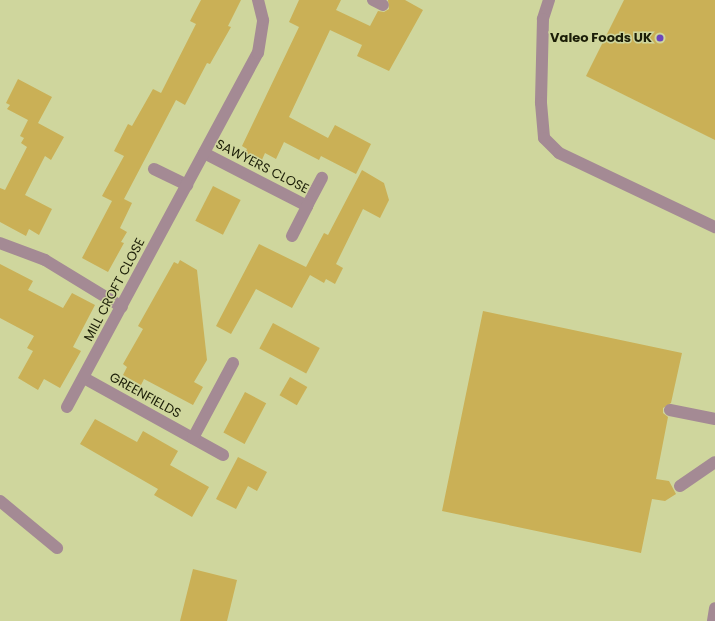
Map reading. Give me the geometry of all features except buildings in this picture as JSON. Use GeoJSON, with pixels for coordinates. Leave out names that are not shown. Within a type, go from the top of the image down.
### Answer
{"type":"FeatureCollection","features":[{"type":"Feature","properties":{"kind":"street","name":"MILL CROFT CLOSE"},"geometry":{"type":"LineString","coordinates":[[67,407],[122,308],[258,53],[263,20],[258,0]]}},
{"type":"Feature","properties":{"kind":"street"},"geometry":{"type":"LineString","coordinates":[[549,0],[543,19],[541,103],[544,138],[559,153],[715,227]]}},
{"type":"Feature","properties":{"kind":"street","name":"SAWYERS CLOSE"},"geometry":{"type":"LineString","coordinates":[[204,153],[307,206]]}},
{"type":"Feature","properties":{"kind":"street"},"geometry":{"type":"LineString","coordinates":[[154,169],[187,186]]}},
{"type":"Feature","properties":{"kind":"street","name":"SAWYERS CLOSE"},"geometry":{"type":"LineString","coordinates":[[292,236],[322,178]]}},
{"type":"Feature","properties":{"kind":"street"},"geometry":{"type":"LineString","coordinates":[[0,242],[45,260],[122,308]]}},
{"type":"Feature","properties":{"kind":"street"},"geometry":{"type":"LineString","coordinates":[[192,438],[233,363]]}},
{"type":"Feature","properties":{"kind":"street","name":"GREENFIELDS"},"geometry":{"type":"LineString","coordinates":[[84,378],[223,455]]}},
{"type":"Feature","properties":{"kind":"street"},"geometry":{"type":"LineString","coordinates":[[670,410],[715,419]]}},
{"type":"Feature","properties":{"kind":"street"},"geometry":{"type":"LineString","coordinates":[[680,486],[715,462]]}},
{"type":"Feature","properties":{"kind":"street"},"geometry":{"type":"LineString","coordinates":[[0,501],[57,548]]}},
{"type":"Feature","properties":{"kind":"street"},"geometry":{"type":"LineString","coordinates":[[713,621],[715,608]]}},
{"type":"Feature","properties":{"kind":"place","name":"Valeo Foods UK"},"geometry":{"type":"Point","coordinates":[660,38]}}]}
